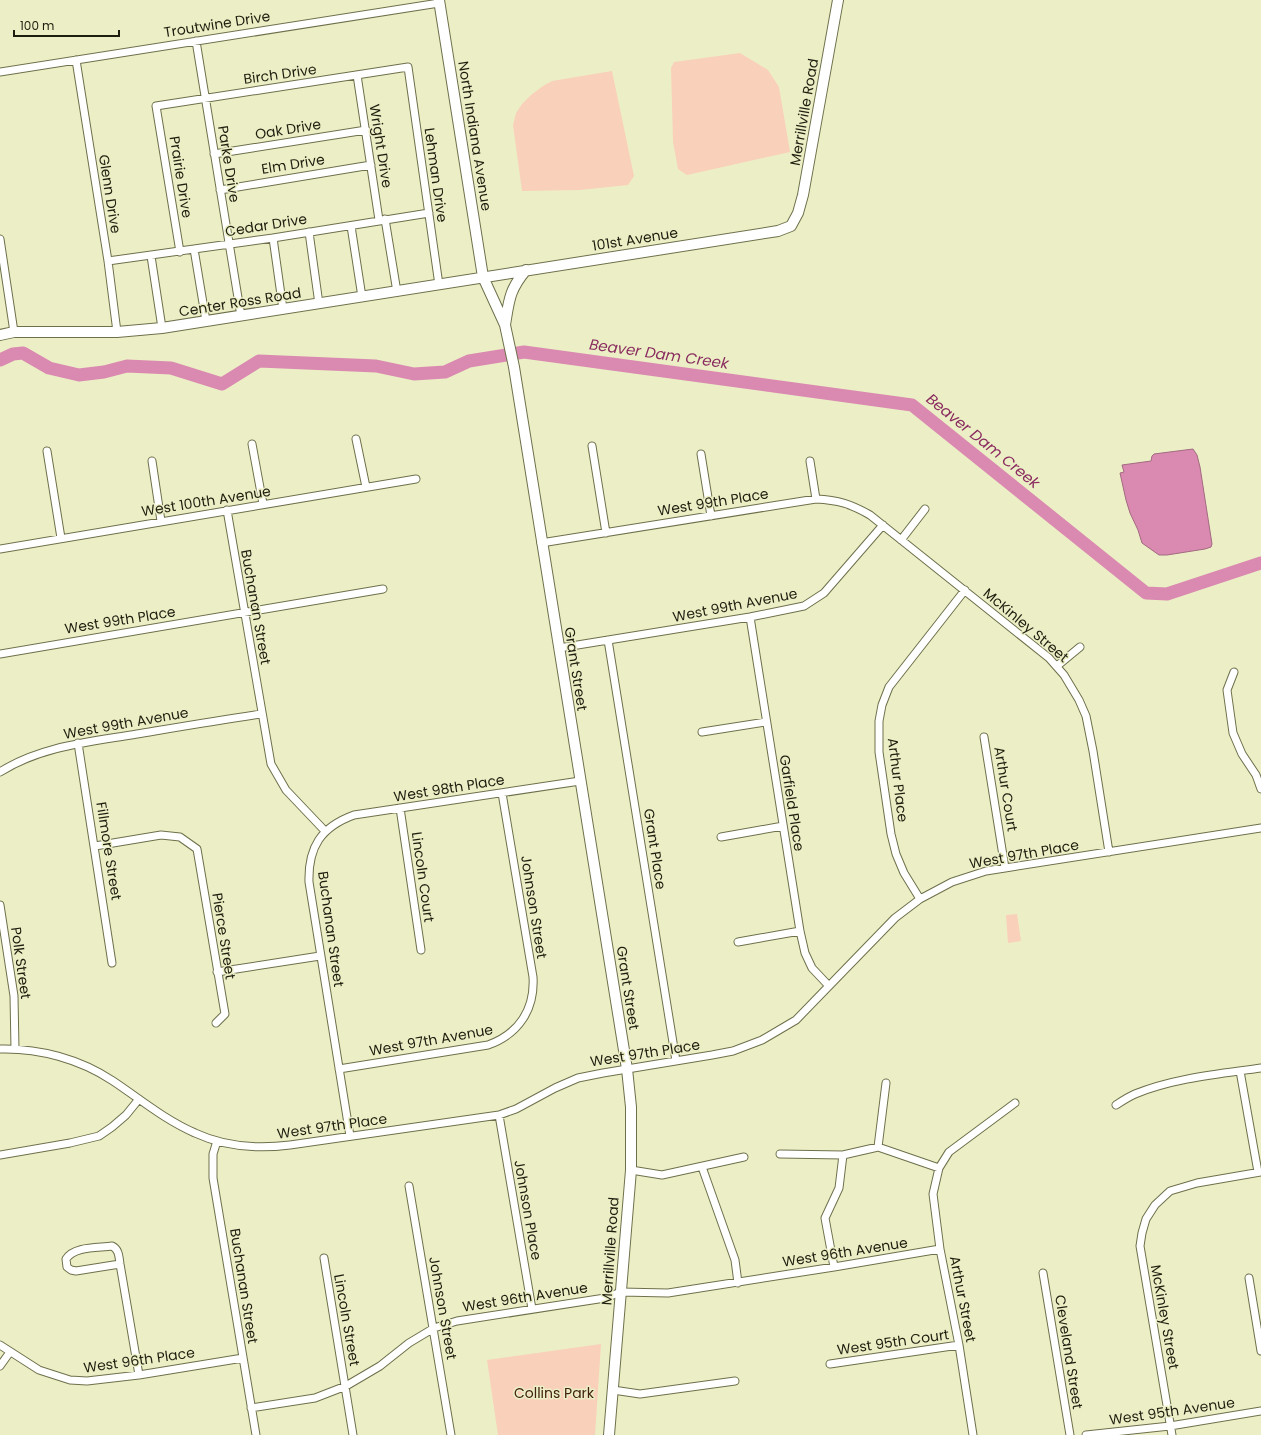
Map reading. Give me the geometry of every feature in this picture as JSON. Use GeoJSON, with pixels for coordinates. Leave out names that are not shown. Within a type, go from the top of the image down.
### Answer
{"type":"FeatureCollection","features":[{"type":"Feature","properties":{"kind":"street","name":"Merrillville Road"},"geometry":{"type":"LineString","coordinates":[[791,226],[798,213],[803,195],[838,0]]}},
{"type":"Feature","properties":{"kind":"street","name":"Troutwine Drive"},"geometry":{"type":"LineString","coordinates":[[0,72],[439,1]]}},
{"type":"Feature","properties":{"kind":"street","name":"North Indiana Avenue"},"geometry":{"type":"LineString","coordinates":[[439,1],[483,277]]}},
{"type":"Feature","properties":{"kind":"street","name":"Parke Drive"},"geometry":{"type":"LineString","coordinates":[[196,41],[241,316]]}},
{"type":"Feature","properties":{"kind":"street","name":"Glenn Drive"},"geometry":{"type":"LineString","coordinates":[[76,60],[108,261],[117,332]]}},
{"type":"Feature","properties":{"kind":"street","name":"Birch Drive"},"geometry":{"type":"LineString","coordinates":[[156,106],[408,68]]}},
{"type":"Feature","properties":{"kind":"street","name":"Lehman Drive"},"geometry":{"type":"LineString","coordinates":[[408,68],[440,285]]}},
{"type":"Feature","properties":{"kind":"street","name":"Wright Drive"},"geometry":{"type":"LineString","coordinates":[[357,75],[371,165],[397,292]]}},
{"type":"Feature","properties":{"kind":"street","name":"Prairie Drive"},"geometry":{"type":"LineString","coordinates":[[156,106],[180,252]]}},
{"type":"Feature","properties":{"kind":"street","name":"Oak Drive"},"geometry":{"type":"LineString","coordinates":[[214,154],[366,130]]}},
{"type":"Feature","properties":{"kind":"street","name":"Elm Drive"},"geometry":{"type":"LineString","coordinates":[[220,190],[371,165]]}},
{"type":"Feature","properties":{"kind":"street","name":"Cedar Drive"},"geometry":{"type":"LineString","coordinates":[[108,261],[180,252],[429,213]]}},
{"type":"Feature","properties":{"kind":"street"},"geometry":{"type":"LineString","coordinates":[[351,226],[362,297]]}},
{"type":"Feature","properties":{"kind":"street","name":"101st Avenue"},"geometry":{"type":"LineString","coordinates":[[483,277],[778,231],[791,226]]}},
{"type":"Feature","properties":{"kind":"street"},"geometry":{"type":"LineString","coordinates":[[309,232],[319,304]]}},
{"type":"Feature","properties":{"kind":"street"},"geometry":{"type":"LineString","coordinates":[[272,238],[284,309]]}},
{"type":"Feature","properties":{"kind":"street"},"geometry":{"type":"LineString","coordinates":[[0,239],[14,332]]}},
{"type":"Feature","properties":{"kind":"street"},"geometry":{"type":"LineString","coordinates":[[194,249],[206,321]]}},
{"type":"Feature","properties":{"kind":"street"},"geometry":{"type":"LineString","coordinates":[[152,256],[162,328]]}},
{"type":"Feature","properties":{"kind":"street"},"geometry":{"type":"LineString","coordinates":[[505,325],[510,298],[516,282],[526,270]]}},
{"type":"Feature","properties":{"kind":"street","name":"Center Ross Road"},"geometry":{"type":"LineString","coordinates":[[0,334],[14,332],[117,332],[162,328],[397,292],[483,277]]}},
{"type":"Feature","properties":{"kind":"street","name":"Grant Street"},"geometry":{"type":"LineString","coordinates":[[483,277],[505,325],[514,367],[627,1069]]}},
{"type":"Feature","properties":{"kind":"street"},"geometry":{"type":"LineString","coordinates":[[356,439],[366,487]]}},
{"type":"Feature","properties":{"kind":"street"},"geometry":{"type":"LineString","coordinates":[[252,444],[262,504]]}},
{"type":"Feature","properties":{"kind":"street"},"geometry":{"type":"LineString","coordinates":[[592,446],[606,533]]}},
{"type":"Feature","properties":{"kind":"street"},"geometry":{"type":"LineString","coordinates":[[47,451],[61,538]]}},
{"type":"Feature","properties":{"kind":"street"},"geometry":{"type":"LineString","coordinates":[[701,454],[711,516]]}},
{"type":"Feature","properties":{"kind":"street"},"geometry":{"type":"LineString","coordinates":[[152,461],[161,521]]}},
{"type":"Feature","properties":{"kind":"street"},"geometry":{"type":"LineString","coordinates":[[810,461],[816,499]]}},
{"type":"Feature","properties":{"kind":"street","name":"West 100th Avenue"},"geometry":{"type":"LineString","coordinates":[[0,549],[416,479]]}},
{"type":"Feature","properties":{"kind":"street","name":"West 99th Place"},"geometry":{"type":"LineString","coordinates":[[542,544],[816,499],[832,500],[854,506],[870,515],[883,525]]}},
{"type":"Feature","properties":{"kind":"street"},"geometry":{"type":"LineString","coordinates":[[901,540],[925,509]]}},
{"type":"Feature","properties":{"kind":"street","name":"Buchanan Street"},"geometry":{"type":"LineString","coordinates":[[227,510],[261,714],[271,764],[286,790],[325,831],[313,851],[309,868],[309,882],[350,1136]]}},
{"type":"Feature","properties":{"kind":"street","name":"McKinley Street"},"geometry":{"type":"LineString","coordinates":[[883,525],[1049,658],[1068,681],[1086,716],[1109,852]]}},
{"type":"Feature","properties":{"kind":"street","name":"West 99th Avenue"},"geometry":{"type":"LineString","coordinates":[[559,648],[750,617],[804,606],[824,593],[883,525]]}},
{"type":"Feature","properties":{"kind":"street","name":"West 99th Place"},"geometry":{"type":"LineString","coordinates":[[0,654],[383,589]]}},
{"type":"Feature","properties":{"kind":"street","name":"Arthur Place"},"geometry":{"type":"LineString","coordinates":[[920,899],[904,873],[896,854],[891,834],[878,752],[879,721],[882,705],[889,687],[965,590]]}},
{"type":"Feature","properties":{"kind":"street","name":"Garfield Place"},"geometry":{"type":"LineString","coordinates":[[750,617],[800,931],[805,953],[812,968],[829,986]]}},
{"type":"Feature","properties":{"kind":"street","name":"Grant Place"},"geometry":{"type":"LineString","coordinates":[[608,640],[676,1061]]}},
{"type":"Feature","properties":{"kind":"street"},"geometry":{"type":"LineString","coordinates":[[1057,666],[1080,647]]}},
{"type":"Feature","properties":{"kind":"street"},"geometry":{"type":"LineString","coordinates":[[1234,672],[1227,690],[1233,733],[1242,754],[1256,775],[1261,789]]}},
{"type":"Feature","properties":{"kind":"street","name":"West 99th Avenue"},"geometry":{"type":"LineString","coordinates":[[0,772],[16,763],[45,751],[78,743],[261,714]]}},
{"type":"Feature","properties":{"kind":"street"},"geometry":{"type":"LineString","coordinates":[[702,732],[766,722]]}},
{"type":"Feature","properties":{"kind":"street","name":"Arthur Court"},"geometry":{"type":"LineString","coordinates":[[984,737],[1005,868]]}},
{"type":"Feature","properties":{"kind":"street","name":"Fillmore Street"},"geometry":{"type":"LineString","coordinates":[[78,743],[112,964]]}},
{"type":"Feature","properties":{"kind":"street","name":"West 98th Place"},"geometry":{"type":"LineString","coordinates":[[325,831],[341,820],[354,815],[580,780]]}},
{"type":"Feature","properties":{"kind":"street","name":"Johnson Street"},"geometry":{"type":"LineString","coordinates":[[502,793],[533,976],[531,1000],[526,1014],[521,1022]]}},
{"type":"Feature","properties":{"kind":"street","name":"Lincoln Court"},"geometry":{"type":"LineString","coordinates":[[400,808],[420,950]]}},
{"type":"Feature","properties":{"kind":"street"},"geometry":{"type":"LineString","coordinates":[[721,837],[783,826]]}},
{"type":"Feature","properties":{"kind":"street","name":"West 97th Place"},"geometry":{"type":"LineString","coordinates":[[0,1049],[15,1049],[56,1055],[85,1066],[111,1080],[172,1122],[196,1134],[217,1141],[253,1147],[272,1147],[499,1114],[521,1106],[578,1078],[733,1051],[762,1040],[796,1020],[895,918],[920,899],[952,882],[986,871],[1261,828]]}},
{"type":"Feature","properties":{"kind":"street","name":"Pierce Street"},"geometry":{"type":"LineString","coordinates":[[95,846],[161,835],[180,837],[197,849],[225,1014],[216,1023]]}},
{"type":"Feature","properties":{"kind":"street","name":"Polk Street"},"geometry":{"type":"LineString","coordinates":[[0,905],[14,996],[15,1049]]}},
{"type":"Feature","properties":{"kind":"street"},"geometry":{"type":"LineString","coordinates":[[738,942],[800,931]]}},
{"type":"Feature","properties":{"kind":"street"},"geometry":{"type":"LineString","coordinates":[[217,972],[320,956]]}},
{"type":"Feature","properties":{"kind":"street","name":"West 97th Avenue"},"geometry":{"type":"LineString","coordinates":[[339,1070],[488,1045],[500,1041],[511,1034],[521,1022]]}},
{"type":"Feature","properties":{"kind":"street"},"geometry":{"type":"LineString","coordinates":[[1116,1105],[1134,1094],[1159,1086],[1261,1068]]}},
{"type":"Feature","properties":{"kind":"street","name":"Merrillville Road"},"geometry":{"type":"LineString","coordinates":[[610,1435],[631,1170],[631,1107],[627,1069]]}},
{"type":"Feature","properties":{"kind":"street"},"geometry":{"type":"LineString","coordinates":[[1240,1071],[1260,1172]]}},
{"type":"Feature","properties":{"kind":"street"},"geometry":{"type":"LineString","coordinates":[[878,1147],[886,1083]]}},
{"type":"Feature","properties":{"kind":"street"},"geometry":{"type":"LineString","coordinates":[[0,1155],[70,1144],[99,1136],[112,1127],[139,1099]]}},
{"type":"Feature","properties":{"kind":"street"},"geometry":{"type":"LineString","coordinates":[[780,1154],[843,1154],[878,1147],[939,1168],[949,1152],[1015,1103]]}},
{"type":"Feature","properties":{"kind":"street","name":"Johnson Place"},"geometry":{"type":"LineString","coordinates":[[499,1114],[532,1309]]}},
{"type":"Feature","properties":{"kind":"street","name":"Buchanan Street"},"geometry":{"type":"LineString","coordinates":[[217,1141],[213,1154],[213,1178],[256,1435]]}},
{"type":"Feature","properties":{"kind":"street"},"geometry":{"type":"LineString","coordinates":[[834,1268],[825,1218],[839,1188],[843,1154]]}},
{"type":"Feature","properties":{"kind":"street"},"geometry":{"type":"LineString","coordinates":[[631,1170],[662,1175],[744,1158]]}},
{"type":"Feature","properties":{"kind":"street"},"geometry":{"type":"LineString","coordinates":[[702,1167],[735,1260],[738,1283]]}},
{"type":"Feature","properties":{"kind":"street","name":"Arthur Street"},"geometry":{"type":"LineString","coordinates":[[939,1168],[933,1194],[940,1249],[959,1345],[973,1435]]}},
{"type":"Feature","properties":{"kind":"street","name":"McKinley Street"},"geometry":{"type":"LineString","coordinates":[[1172,1435],[1140,1246],[1146,1219],[1155,1205],[1170,1191],[1197,1183],[1260,1172]]}},
{"type":"Feature","properties":{"kind":"street","name":"Johnson Street"},"geometry":{"type":"LineString","coordinates":[[409,1186],[451,1435]]}},
{"type":"Feature","properties":{"kind":"street"},"geometry":{"type":"LineString","coordinates":[[120,1264],[76,1271],[67,1267],[66,1259],[74,1252],[112,1246],[116,1248],[118,1252],[139,1375]]}},
{"type":"Feature","properties":{"kind":"street","name":"West 96th Avenue"},"geometry":{"type":"LineString","coordinates":[[251,1408],[315,1398],[346,1386],[380,1366],[409,1344],[434,1328],[457,1321],[605,1298],[621,1292],[668,1293],[834,1268],[940,1249]]}},
{"type":"Feature","properties":{"kind":"street","name":"Lincoln Street"},"geometry":{"type":"LineString","coordinates":[[324,1258],[346,1386]]}},
{"type":"Feature","properties":{"kind":"street","name":"Cleveland Street"},"geometry":{"type":"LineString","coordinates":[[1043,1273],[1070,1435]]}},
{"type":"Feature","properties":{"kind":"street"},"geometry":{"type":"LineString","coordinates":[[1249,1278],[1261,1351]]}},
{"type":"Feature","properties":{"kind":"street","name":"West 96th Place"},"geometry":{"type":"LineString","coordinates":[[0,1345],[38,1370],[70,1380],[87,1381],[139,1375],[243,1358]]}},
{"type":"Feature","properties":{"kind":"street","name":"West 95th Court"},"geometry":{"type":"LineString","coordinates":[[830,1364],[959,1345]]}},
{"type":"Feature","properties":{"kind":"street"},"geometry":{"type":"LineString","coordinates":[[0,1366],[10,1352]]}},
{"type":"Feature","properties":{"kind":"street"},"geometry":{"type":"LineString","coordinates":[[613,1390],[640,1394],[735,1380]]}},
{"type":"Feature","properties":{"kind":"street"},"geometry":{"type":"LineString","coordinates":[[346,1386],[353,1435]]}},
{"type":"Feature","properties":{"kind":"street","name":"West 95th Avenue"},"geometry":{"type":"LineString","coordinates":[[1086,1435],[1170,1426],[1261,1411]]}},
{"type":"Feature","properties":{"kind":"green space"},"geometry":{"type":"Polygon","coordinates":[[[740,53],[768,70],[779,87],[790,152],[687,175],[678,169],[673,142],[671,68],[674,62],[740,53]]]}},
{"type":"Feature","properties":{"kind":"green space"},"geometry":{"type":"Polygon","coordinates":[[[612,71],[634,176],[628,185],[580,190],[522,191],[513,125],[516,113],[522,104],[531,95],[552,81],[612,71]]]}},
{"type":"Feature","properties":{"kind":"green space"},"geometry":{"type":"Polygon","coordinates":[[[1017,914],[1021,941],[1008,943],[1006,915],[1017,914]]]}},
{"type":"Feature","properties":{"kind":"green space","name":"Collins Park"},"geometry":{"type":"Polygon","coordinates":[[[601,1344],[595,1435],[498,1435],[487,1360],[601,1344]]]}},
{"type":"Feature","properties":{"kind":"shaded area"},"geometry":{"type":"Polygon","coordinates":[[[1193,449],[1197,455],[1200,467],[1212,544],[1211,547],[1205,549],[1159,555],[1142,543],[1126,500],[1120,473],[1124,472],[1122,465],[1151,461],[1154,454],[1193,449]]]}},
{"type":"Feature","properties":{"kind":"waterway","name":"Beaver Dam Creek"},"geometry":{"type":"LineString","coordinates":[[0,360],[13,354],[23,353],[49,368],[79,375],[104,372],[127,366],[171,368],[222,384],[259,361],[376,366],[414,374],[445,372],[469,361],[524,352],[912,405],[1146,593],[1167,594],[1261,563]]}}]}
